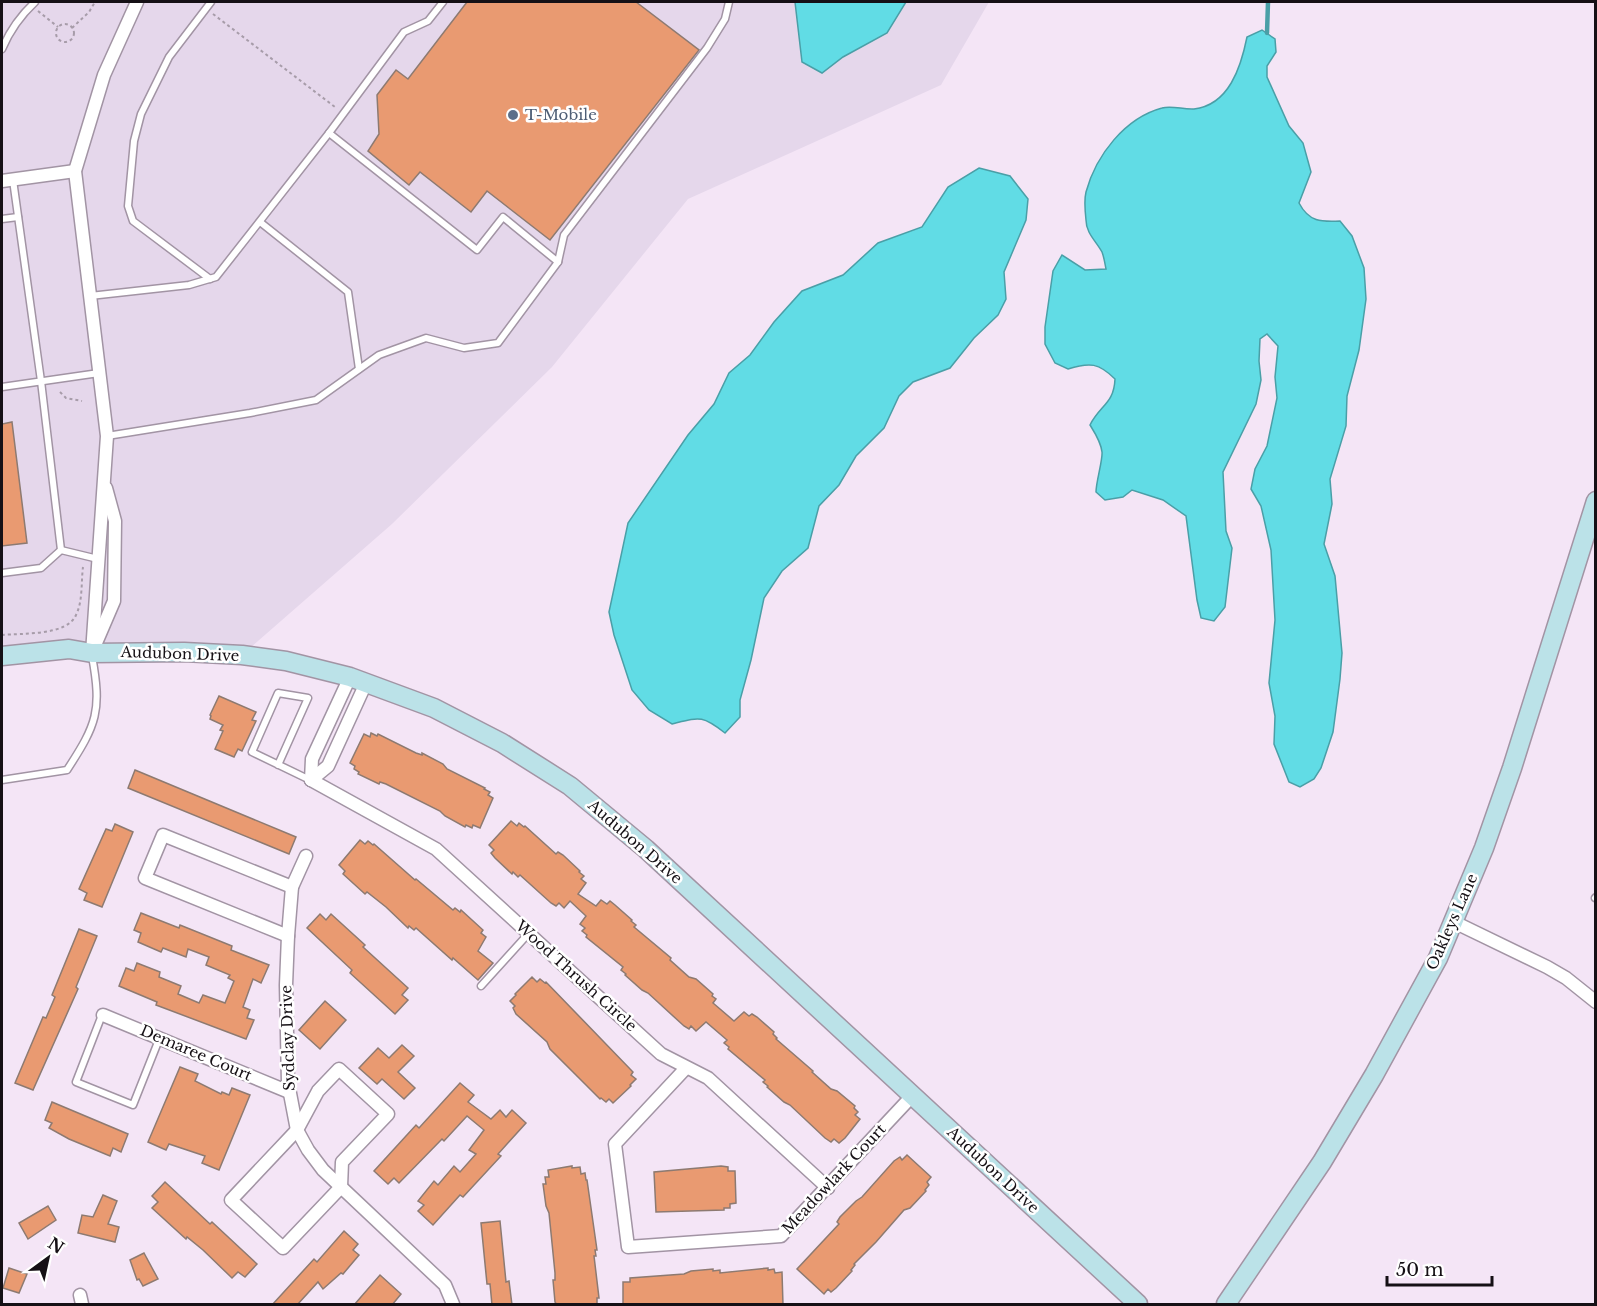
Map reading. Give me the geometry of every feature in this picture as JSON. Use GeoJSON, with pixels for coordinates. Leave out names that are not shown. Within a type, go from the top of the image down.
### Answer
{"type":"FeatureCollection","features":[{"type":"Feature","properties":{"kind":"street"},"geometry":{"type":"LineString","coordinates":[[92,653],[106,436],[75,171],[104,75],[137,2]]}},
{"type":"Feature","properties":{"kind":"street"},"geometry":{"type":"LineString","coordinates":[[7,180],[75,171]]}},
{"type":"Feature","properties":{"kind":"street"},"geometry":{"type":"LineString","coordinates":[[92,653],[114,601],[115,520],[104,478]]}},
{"type":"Feature","properties":{"kind":"street","name":"Oakleys Lane"},"geometry":{"type":"LineString","coordinates":[[1226,1305],[1346,1124],[1438,958],[1484,848],[1512,768],[1596,501]]}},
{"type":"Feature","properties":{"kind":"street","name":"Audubon Drive"},"geometry":{"type":"LineString","coordinates":[[2,656],[69,649],[92,653],[184,651],[286,661],[358,680],[434,708],[529,759],[570,786],[646,849],[1138,1305]]}},
{"type":"Feature","properties":{"kind":"street"},"geometry":{"type":"LineString","coordinates":[[311,780],[312,759],[358,680]]}},
{"type":"Feature","properties":{"kind":"street"},"geometry":{"type":"LineString","coordinates":[[311,780],[328,766],[358,680]]}},
{"type":"Feature","properties":{"kind":"street","name":"Wood Thrush Circle"},"geometry":{"type":"LineString","coordinates":[[311,780],[436,849],[661,1054],[708,1078],[828,1188]]}},
{"type":"Feature","properties":{"kind":"street"},"geometry":{"type":"LineString","coordinates":[[288,936],[145,878],[163,835],[292,887]]}},
{"type":"Feature","properties":{"kind":"street","name":"Sydclay Drive"},"geometry":{"type":"LineString","coordinates":[[306,855],[292,887],[286,985],[289,1092],[297,1130],[323,1170],[445,1285],[453,1305]]}},
{"type":"Feature","properties":{"kind":"street"},"geometry":{"type":"LineString","coordinates":[[1454,922],[1547,967],[1566,978],[1596,1002]]}},
{"type":"Feature","properties":{"kind":"street","name":"Demaree Court"},"geometry":{"type":"LineString","coordinates":[[103,1015],[289,1092]]}},
{"type":"Feature","properties":{"kind":"street","name":"Meadowlark Court"},"geometry":{"type":"LineString","coordinates":[[687,1068],[615,1144],[628,1247],[782,1236],[913,1095]]}},
{"type":"Feature","properties":{"kind":"street"},"geometry":{"type":"LineString","coordinates":[[339,1069],[388,1114],[342,1162],[341,1187],[284,1248],[231,1200],[297,1130],[318,1091],[339,1069]]}},
{"type":"Feature","properties":{"kind":"lane"},"geometry":{"type":"LineString","coordinates":[[210,279],[133,221],[128,206],[134,141],[141,114],[169,57],[211,2]]}},
{"type":"Feature","properties":{"kind":"lane"},"geometry":{"type":"LineString","coordinates":[[90,296],[189,285],[216,277],[329,134],[404,32],[428,21],[443,2]]}},
{"type":"Feature","properties":{"kind":"lane"},"geometry":{"type":"LineString","coordinates":[[106,436],[316,400],[379,355],[426,338],[464,348],[498,343],[558,262],[564,235],[707,48],[725,19],[729,2]]}},
{"type":"Feature","properties":{"kind":"lane"},"geometry":{"type":"LineString","coordinates":[[2,49],[20,16],[33,3]]}},
{"type":"Feature","properties":{"kind":"lane"},"geometry":{"type":"LineString","coordinates":[[329,134],[477,250],[503,217],[558,262]]}},
{"type":"Feature","properties":{"kind":"lane"},"geometry":{"type":"LineString","coordinates":[[7,180],[18,217],[41,381],[61,550]]}},
{"type":"Feature","properties":{"kind":"lane"},"geometry":{"type":"LineString","coordinates":[[2,219],[18,217]]}},
{"type":"Feature","properties":{"kind":"lane"},"geometry":{"type":"LineString","coordinates":[[260,222],[348,292],[359,369]]}},
{"type":"Feature","properties":{"kind":"lane"},"geometry":{"type":"LineString","coordinates":[[2,387],[99,373]]}},
{"type":"Feature","properties":{"kind":"lane"},"geometry":{"type":"LineString","coordinates":[[61,550],[98,559]]}},
{"type":"Feature","properties":{"kind":"lane"},"geometry":{"type":"LineString","coordinates":[[2,573],[41,568],[61,550]]}},
{"type":"Feature","properties":{"kind":"lane"},"geometry":{"type":"LineString","coordinates":[[2,780],[67,770],[87,739],[97,714],[98,685],[92,653]]}},
{"type":"Feature","properties":{"kind":"lane"},"geometry":{"type":"LineString","coordinates":[[278,765],[308,698],[278,693],[252,752],[278,765],[311,780]]}},
{"type":"Feature","properties":{"kind":"lane"},"geometry":{"type":"LineString","coordinates":[[482,986],[529,933]]}},
{"type":"Feature","properties":{"kind":"lane"},"geometry":{"type":"LineString","coordinates":[[103,1015],[76,1082],[133,1105],[160,1037]]}},
{"type":"Feature","properties":{"kind":"path"},"geometry":{"type":"LineString","coordinates":[[72,28],[89,12],[95,2]]}},
{"type":"Feature","properties":{"kind":"path"},"geometry":{"type":"LineString","coordinates":[[33,3],[58,27]]}},
{"type":"Feature","properties":{"kind":"path"},"geometry":{"type":"LineString","coordinates":[[206,8],[344,114]]}},
{"type":"Feature","properties":{"kind":"path"},"geometry":{"type":"LineString","coordinates":[[65,24],[72,28],[74,35],[65,42],[58,39],[56,35],[58,27],[65,24]]}},
{"type":"Feature","properties":{"kind":"path"},"geometry":{"type":"LineString","coordinates":[[60,392],[66,398],[82,401]]}},
{"type":"Feature","properties":{"kind":"path"},"geometry":{"type":"LineString","coordinates":[[2,635],[55,630],[68,625],[76,616],[80,601],[82,567]]}},
{"type":"Feature","properties":{"kind":"shaded area"},"geometry":{"type":"Polygon","coordinates":[[[2,2],[989,2],[941,85],[688,199],[552,367],[392,524],[242,655],[2,656],[2,2]]]}},
{"type":"Feature","properties":{"kind":"water"},"geometry":{"type":"Polygon","coordinates":[[[795,2],[906,2],[887,33],[843,57],[822,73],[802,62],[795,2]]]}},
{"type":"Feature","properties":{"kind":"water"},"geometry":{"type":"Polygon","coordinates":[[[1262,30],[1275,39],[1276,52],[1267,66],[1267,77],[1289,126],[1303,143],[1311,172],[1299,203],[1307,214],[1316,220],[1340,221],[1352,236],[1364,268],[1366,299],[1359,350],[1347,396],[1346,426],[1330,479],[1332,504],[1324,544],[1335,576],[1342,653],[1333,732],[1321,768],[1314,779],[1300,787],[1289,782],[1274,744],[1275,716],[1269,683],[1275,620],[1271,550],[1261,506],[1251,489],[1255,469],[1267,446],[1277,398],[1275,377],[1278,346],[1267,334],[1260,339],[1261,380],[1256,404],[1223,472],[1226,531],[1232,548],[1225,607],[1214,621],[1201,618],[1186,516],[1163,500],[1132,490],[1123,497],[1105,500],[1096,492],[1102,452],[1090,425],[1112,394],[1115,379],[1094,365],[1082,365],[1068,369],[1055,363],[1045,344],[1045,327],[1053,271],[1062,255],[1085,270],[1106,269],[1102,252],[1086,225],[1085,206],[1086,192],[1091,178],[1105,152],[1124,129],[1149,113],[1166,107],[1194,109],[1216,100],[1225,92],[1237,72],[1247,37],[1262,30]]]}},
{"type":"Feature","properties":{"kind":"water"},"geometry":{"type":"Polygon","coordinates":[[[979,168],[1010,176],[1028,199],[1026,220],[1004,272],[1006,299],[998,315],[974,338],[950,368],[913,382],[899,396],[884,428],[856,456],[839,485],[819,506],[808,548],[782,571],[764,598],[740,700],[740,717],[725,733],[706,720],[695,719],[672,724],[649,710],[632,690],[614,635],[609,612],[628,523],[688,435],[714,404],[729,373],[750,355],[774,322],[802,291],[843,275],[878,243],[922,227],[948,187],[979,168]]]}},
{"type":"Feature","properties":{"kind":"building","name":"T-Mobile"},"geometry":{"type":"Polygon","coordinates":[[[467,2],[636,2],[699,50],[550,240],[487,191],[471,212],[420,172],[409,185],[368,151],[379,134],[377,95],[396,70],[408,79],[467,2]]]}},
{"type":"Feature","properties":{"kind":"building"},"geometry":{"type":"Polygon","coordinates":[[[12,422],[27,543],[2,546],[2,424],[12,422]]]}},
{"type":"Feature","properties":{"kind":"building"},"geometry":{"type":"Polygon","coordinates":[[[219,696],[256,712],[252,720],[256,721],[242,751],[238,749],[234,757],[215,749],[223,731],[220,730],[223,725],[210,719],[210,715],[219,696]]]}},
{"type":"Feature","properties":{"kind":"building"},"geometry":{"type":"Polygon","coordinates":[[[371,733],[377,736],[378,734],[416,753],[422,755],[422,753],[490,792],[488,795],[493,798],[480,828],[473,825],[472,828],[466,825],[465,827],[440,811],[386,784],[380,782],[379,784],[358,774],[359,772],[354,769],[355,766],[350,763],[364,734],[370,737],[371,733]]]}},
{"type":"Feature","properties":{"kind":"building"},"geometry":{"type":"Polygon","coordinates":[[[135,770],[296,837],[289,854],[128,788],[135,770]]]}},
{"type":"Feature","properties":{"kind":"building"},"geometry":{"type":"Polygon","coordinates":[[[511,821],[517,826],[519,823],[525,826],[556,854],[558,852],[563,855],[580,871],[584,876],[581,879],[586,883],[578,894],[596,906],[601,900],[607,904],[610,901],[632,920],[636,925],[634,927],[671,958],[670,960],[713,994],[712,996],[716,999],[713,1003],[734,1021],[744,1012],[749,1016],[752,1014],[757,1017],[774,1032],[776,1039],[812,1072],[855,1106],[858,1112],[855,1115],[860,1119],[845,1138],[839,1143],[834,1139],[831,1142],[825,1138],[767,1087],[763,1082],[765,1080],[728,1049],[729,1047],[724,1043],[727,1040],[706,1022],[696,1031],[691,1026],[689,1029],[642,990],[625,975],[621,970],[623,967],[586,937],[587,935],[582,931],[585,928],[580,924],[586,916],[570,901],[564,908],[559,903],[556,906],[520,875],[518,877],[513,872],[512,874],[495,858],[491,853],[494,850],[489,845],[511,821]]]}},
{"type":"Feature","properties":{"kind":"building"},"geometry":{"type":"Polygon","coordinates":[[[115,824],[133,832],[102,907],[84,900],[87,893],[79,889],[106,829],[112,831],[115,824]]]}},
{"type":"Feature","properties":{"kind":"building"},"geometry":{"type":"Polygon","coordinates":[[[360,840],[365,844],[368,841],[374,844],[453,910],[455,908],[460,912],[461,910],[483,930],[481,933],[486,937],[478,951],[493,963],[478,980],[416,928],[414,930],[409,926],[408,928],[386,907],[367,892],[365,894],[343,874],[345,871],[339,865],[360,840]]]}},
{"type":"Feature","properties":{"kind":"building"},"geometry":{"type":"Polygon","coordinates":[[[141,913],[179,928],[180,925],[232,946],[231,950],[269,965],[261,983],[253,979],[243,1007],[250,1010],[247,1018],[254,1020],[246,1039],[156,1005],[157,1002],[119,986],[126,968],[134,971],[137,963],[160,972],[159,977],[181,986],[178,994],[199,1003],[203,995],[225,1003],[234,981],[228,978],[230,975],[206,965],[209,957],[188,949],[186,957],[163,948],[161,952],[138,942],[141,933],[134,930],[141,913]]]}},
{"type":"Feature","properties":{"kind":"building"},"geometry":{"type":"Polygon","coordinates":[[[320,914],[326,920],[331,914],[408,988],[402,995],[408,1000],[395,1014],[350,973],[352,970],[307,928],[320,914]]]}},
{"type":"Feature","properties":{"kind":"building"},"geometry":{"type":"Polygon","coordinates":[[[79,929],[97,936],[76,987],[78,989],[33,1090],[15,1083],[43,1017],[46,1018],[55,997],[52,995],[79,929]]]}},
{"type":"Feature","properties":{"kind":"building"},"geometry":{"type":"Polygon","coordinates":[[[532,977],[537,982],[540,979],[546,982],[633,1072],[631,1075],[636,1079],[613,1103],[609,1099],[606,1102],[600,1099],[550,1049],[547,1042],[516,1014],[513,1008],[515,1006],[510,1001],[532,977]]]}},
{"type":"Feature","properties":{"kind":"building"},"geometry":{"type":"Polygon","coordinates":[[[325,1001],[346,1020],[320,1049],[299,1030],[325,1001]]]}},
{"type":"Feature","properties":{"kind":"building"},"geometry":{"type":"Polygon","coordinates":[[[402,1045],[414,1056],[398,1072],[415,1088],[404,1099],[382,1079],[377,1084],[359,1068],[378,1048],[389,1058],[402,1045]]]}},
{"type":"Feature","properties":{"kind":"building"},"geometry":{"type":"Polygon","coordinates":[[[180,1067],[198,1074],[195,1081],[221,1094],[222,1092],[229,1095],[232,1088],[250,1095],[219,1170],[202,1163],[205,1156],[169,1144],[166,1150],[148,1142],[180,1067]]]}},
{"type":"Feature","properties":{"kind":"building"},"geometry":{"type":"Polygon","coordinates":[[[460,1083],[474,1095],[468,1102],[491,1119],[500,1110],[506,1117],[512,1110],[526,1123],[498,1154],[501,1156],[463,1197],[460,1195],[433,1225],[418,1211],[424,1205],[418,1201],[434,1181],[438,1185],[454,1166],[460,1172],[476,1154],[469,1150],[484,1130],[467,1116],[399,1183],[394,1178],[388,1184],[374,1171],[416,1125],[419,1128],[460,1083]]]}},
{"type":"Feature","properties":{"kind":"building"},"geometry":{"type":"Polygon","coordinates":[[[52,1102],[128,1134],[121,1152],[113,1148],[110,1156],[49,1128],[52,1123],[45,1120],[52,1102]]]}},
{"type":"Feature","properties":{"kind":"building"},"geometry":{"type":"Polygon","coordinates":[[[907,1155],[931,1177],[927,1182],[929,1185],[926,1191],[910,1208],[904,1210],[854,1264],[852,1271],[836,1288],[831,1292],[828,1289],[824,1294],[797,1269],[839,1224],[837,1222],[840,1217],[862,1197],[894,1161],[900,1157],[902,1160],[907,1155]]]}},
{"type":"Feature","properties":{"kind":"building"},"geometry":{"type":"Polygon","coordinates":[[[572,1166],[572,1168],[580,1167],[581,1174],[585,1173],[587,1180],[597,1250],[594,1256],[599,1298],[597,1298],[597,1305],[557,1305],[555,1302],[553,1280],[555,1280],[555,1273],[549,1213],[543,1184],[546,1184],[545,1177],[549,1177],[548,1170],[572,1166]]]}},
{"type":"Feature","properties":{"kind":"building"},"geometry":{"type":"Polygon","coordinates":[[[728,1167],[728,1171],[735,1171],[736,1203],[730,1204],[730,1208],[656,1212],[654,1172],[728,1167]]]}},
{"type":"Feature","properties":{"kind":"building"},"geometry":{"type":"Polygon","coordinates":[[[165,1182],[257,1264],[245,1277],[238,1272],[232,1278],[203,1250],[187,1237],[186,1239],[152,1208],[158,1202],[152,1196],[165,1182]]]}},
{"type":"Feature","properties":{"kind":"building"},"geometry":{"type":"Polygon","coordinates":[[[103,1195],[117,1201],[108,1224],[119,1227],[115,1242],[78,1233],[82,1215],[93,1217],[103,1195]]]}},
{"type":"Feature","properties":{"kind":"building"},"geometry":{"type":"Polygon","coordinates":[[[48,1206],[56,1220],[28,1239],[19,1223],[48,1206]]]}},
{"type":"Feature","properties":{"kind":"building"},"geometry":{"type":"Polygon","coordinates":[[[500,1221],[506,1282],[509,1281],[512,1305],[492,1305],[490,1284],[487,1284],[481,1223],[500,1221]]]}},
{"type":"Feature","properties":{"kind":"building"},"geometry":{"type":"Polygon","coordinates":[[[344,1231],[358,1244],[353,1250],[359,1255],[343,1274],[341,1273],[323,1289],[318,1282],[297,1305],[272,1305],[314,1259],[317,1262],[344,1231]]]}},
{"type":"Feature","properties":{"kind":"building"},"geometry":{"type":"Polygon","coordinates":[[[144,1253],[158,1279],[143,1286],[139,1279],[137,1280],[130,1260],[144,1253]]]}},
{"type":"Feature","properties":{"kind":"building"},"geometry":{"type":"Polygon","coordinates":[[[9,1268],[27,1274],[19,1293],[3,1288],[9,1268]]]}},
{"type":"Feature","properties":{"kind":"building"},"geometry":{"type":"Polygon","coordinates":[[[768,1268],[768,1270],[774,1269],[775,1273],[782,1272],[783,1305],[623,1305],[623,1282],[630,1282],[630,1278],[684,1274],[713,1269],[713,1271],[720,1270],[720,1273],[768,1268]]]}},
{"type":"Feature","properties":{"kind":"building"},"geometry":{"type":"Polygon","coordinates":[[[380,1275],[401,1294],[392,1305],[354,1305],[380,1275]]]}},
{"type":"Feature","properties":{"kind":"waterway"},"geometry":{"type":"LineString","coordinates":[[1267,33],[1268,2]]}},
{"type":"Feature","properties":{"kind":"place","name":"T-Mobile"},"geometry":{"type":"Point","coordinates":[513,115]}}]}
